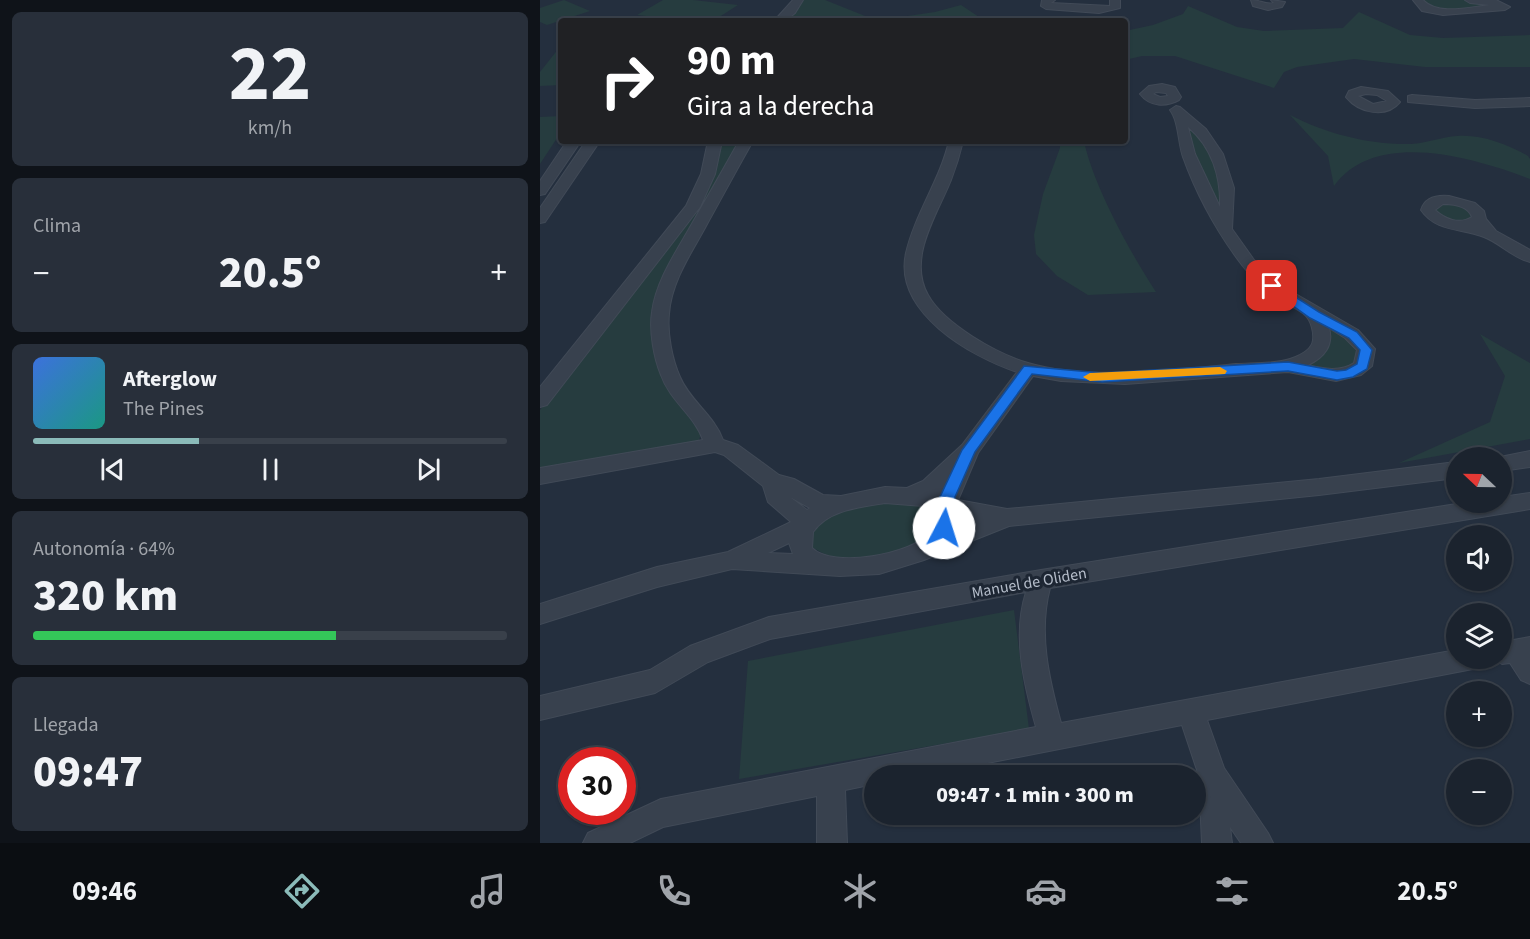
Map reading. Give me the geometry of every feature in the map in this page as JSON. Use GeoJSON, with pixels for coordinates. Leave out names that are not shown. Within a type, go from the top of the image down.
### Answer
{"type":"FeatureCollection","features":[{"type":"Feature","properties":{"kind":"street"},"geometry":{"type":"LineString","coordinates":[[783,18],[791,11],[798,0]]}},
{"type":"Feature","properties":{"kind":"street"},"geometry":{"type":"LineString","coordinates":[[1050,0],[1046,2],[1046,6],[1104,10],[1115,8],[1115,0]]}},
{"type":"Feature","properties":{"kind":"street"},"geometry":{"type":"LineString","coordinates":[[1256,0],[1257,4],[1268,7],[1278,5],[1280,2],[1276,0]]}},
{"type":"Feature","properties":{"kind":"street"},"geometry":{"type":"LineString","coordinates":[[1418,0],[1426,9],[1443,12],[1505,8],[1496,3],[1470,0]]}},
{"type":"Feature","properties":{"kind":"street"},"geometry":{"type":"LineString","coordinates":[[1391,99],[1475,104],[1530,102]]}},
{"type":"Feature","properties":{"kind":"street"},"geometry":{"type":"LineString","coordinates":[[1159,101],[1176,106],[1210,145],[1224,172],[1229,194],[1226,227]]}},
{"type":"Feature","properties":{"kind":"street"},"geometry":{"type":"LineString","coordinates":[[1475,104],[1530,117]]}},
{"type":"Feature","properties":{"kind":"street"},"geometry":{"type":"LineString","coordinates":[[955,144],[949,168],[916,248],[912,278],[931,310],[954,332],[1003,359],[1028,369],[1102,378],[1288,366],[1337,375],[1349,374],[1363,366],[1366,350],[1361,342],[1338,326],[1315,315],[1262,278],[1240,250],[1198,180],[1176,106]]}},
{"type":"Feature","properties":{"kind":"street"},"geometry":{"type":"LineString","coordinates":[[540,191],[572,144]]}},
{"type":"Feature","properties":{"kind":"street"},"geometry":{"type":"LineString","coordinates":[[540,219],[579,159],[592,144]]}},
{"type":"Feature","properties":{"kind":"street"},"geometry":{"type":"LineString","coordinates":[[714,144],[701,208],[665,292],[660,314],[660,333],[670,376],[681,397],[709,428],[715,445]]}},
{"type":"Feature","properties":{"kind":"street"},"geometry":{"type":"LineString","coordinates":[[540,400],[701,208],[744,144]]}},
{"type":"Feature","properties":{"kind":"street"},"geometry":{"type":"LineString","coordinates":[[1491,234],[1479,219],[1476,210],[1462,202],[1438,200],[1428,206],[1436,219],[1491,234],[1530,257]]}},
{"type":"Feature","properties":{"kind":"street"},"geometry":{"type":"LineString","coordinates":[[1461,226],[1473,224],[1479,219]]}},
{"type":"Feature","properties":{"kind":"street"},"geometry":{"type":"LineString","coordinates":[[1288,366],[1312,357],[1322,343],[1322,327],[1315,315]]}},
{"type":"Feature","properties":{"kind":"street"},"geometry":{"type":"LineString","coordinates":[[910,496],[930,487],[969,450],[1028,369]]}},
{"type":"Feature","properties":{"kind":"street"},"geometry":{"type":"LineString","coordinates":[[540,476],[715,445],[731,450],[773,482],[787,485],[820,503],[841,504]]}},
{"type":"Feature","properties":{"kind":"street"},"geometry":{"type":"LineString","coordinates":[[927,549],[942,535],[945,506],[969,450]]}},
{"type":"Feature","properties":{"kind":"street"},"geometry":{"type":"LineString","coordinates":[[1512,462],[1530,459]]}},
{"type":"Feature","properties":{"kind":"street"},"geometry":{"type":"LineString","coordinates":[[732,560],[862,566],[886,563],[1007,518],[1446,471]]}},
{"type":"Feature","properties":{"kind":"street"},"geometry":{"type":"LineString","coordinates":[[773,482],[776,496],[798,515],[805,525]]}},
{"type":"Feature","properties":{"kind":"street"},"geometry":{"type":"LineString","coordinates":[[540,614],[657,577],[732,560],[805,525],[812,518],[841,504],[885,495],[910,496],[925,498],[945,506],[1007,518]]}},
{"type":"Feature","properties":{"kind":"street","name":"Manuel de Oliden"},"geometry":{"type":"LineString","coordinates":[[540,708],[655,681],[699,654],[769,628],[1041,580],[1530,501]]}},
{"type":"Feature","properties":{"kind":"street"},"geometry":{"type":"LineString","coordinates":[[805,525],[800,536],[800,548],[806,556],[822,565]]}},
{"type":"Feature","properties":{"kind":"street"},"geometry":{"type":"LineString","coordinates":[[1041,580],[1032,634],[1036,684],[1052,738]]}},
{"type":"Feature","properties":{"kind":"street"},"geometry":{"type":"LineString","coordinates":[[1516,650],[1530,672]]}},
{"type":"Feature","properties":{"kind":"street"},"geometry":{"type":"LineString","coordinates":[[598,843],[661,813],[1446,663]]}},
{"type":"Feature","properties":{"kind":"street"},"geometry":{"type":"LineString","coordinates":[[1191,712],[1213,776],[1258,843]]}},
{"type":"Feature","properties":{"kind":"street"},"geometry":{"type":"LineString","coordinates":[[1213,776],[1217,843]]}},
{"type":"Feature","properties":{"kind":"street"},"geometry":{"type":"LineString","coordinates":[[831,779],[832,843]]}},
{"type":"Feature","properties":{"kind":"green space"},"geometry":{"type":"Polygon","coordinates":[[[564,0],[590,11],[568,18],[558,18],[558,21],[547,25],[540,22],[540,8],[564,0]]]}},
{"type":"Feature","properties":{"kind":"green space"},"geometry":{"type":"Polygon","coordinates":[[[663,0],[693,0],[738,5],[718,18],[662,18],[637,15],[663,0]]]}},
{"type":"Feature","properties":{"kind":"green space"},"geometry":{"type":"Polygon","coordinates":[[[804,0],[825,0],[865,16],[894,18],[786,18],[804,0]]]}},
{"type":"Feature","properties":{"kind":"green space"},"geometry":{"type":"Polygon","coordinates":[[[1422,0],[1465,0],[1497,4],[1498,8],[1441,10],[1433,9],[1422,0]]]}},
{"type":"Feature","properties":{"kind":"green space"},"geometry":{"type":"Polygon","coordinates":[[[961,5],[980,18],[894,18],[935,12],[961,5]]]}},
{"type":"Feature","properties":{"kind":"green space"},"geometry":{"type":"Polygon","coordinates":[[[1188,6],[1237,27],[1264,31],[1343,28],[1359,12],[1410,35],[1443,38],[1530,35],[1530,67],[1425,67],[1354,59],[1297,67],[1284,72],[1274,88],[1175,56],[1142,56],[1128,59],[1128,30],[1153,25],[1183,14],[1188,6]]]}},
{"type":"Feature","properties":{"kind":"green space"},"geometry":{"type":"Polygon","coordinates":[[[558,49],[558,85],[540,86],[540,72],[558,49]]]}},
{"type":"Feature","properties":{"kind":"green space"},"geometry":{"type":"Polygon","coordinates":[[[1290,115],[1334,133],[1380,143],[1411,144],[1457,136],[1484,138],[1528,156],[1530,179],[1482,163],[1455,157],[1427,153],[1400,153],[1375,157],[1352,168],[1334,186],[1328,156],[1290,115]]]}},
{"type":"Feature","properties":{"kind":"green space"},"geometry":{"type":"Polygon","coordinates":[[[558,116],[558,137],[540,164],[540,117],[558,116]]]}},
{"type":"Feature","properties":{"kind":"green space"},"geometry":{"type":"Polygon","coordinates":[[[1185,122],[1204,140],[1223,185],[1220,209],[1203,176],[1185,122]]]}},
{"type":"Feature","properties":{"kind":"green space"},"geometry":{"type":"Polygon","coordinates":[[[719,144],[741,144],[707,201],[699,201],[719,144]]]}},
{"type":"Feature","properties":{"kind":"green space"},"geometry":{"type":"Polygon","coordinates":[[[1060,144],[1085,144],[1104,198],[1135,259],[1156,292],[1088,295],[1057,276],[1036,254],[1034,235],[1043,194],[1060,144]]]}},
{"type":"Feature","properties":{"kind":"green space"},"geometry":{"type":"Polygon","coordinates":[[[1440,203],[1462,207],[1472,216],[1471,219],[1463,222],[1438,217],[1434,207],[1440,203]]]}},
{"type":"Feature","properties":{"kind":"green space"},"geometry":{"type":"Polygon","coordinates":[[[698,210],[702,211],[655,306],[686,413],[701,434],[699,440],[693,444],[540,469],[540,410],[698,210]]]}},
{"type":"Feature","properties":{"kind":"green space"},"geometry":{"type":"Polygon","coordinates":[[[1328,326],[1361,347],[1358,364],[1332,372],[1306,365],[1328,326]]]}},
{"type":"Feature","properties":{"kind":"green space"},"geometry":{"type":"Polygon","coordinates":[[[1480,334],[1530,363],[1530,439],[1486,447],[1446,447],[1446,454],[1399,463],[1490,422],[1505,376],[1480,334]]]}},
{"type":"Feature","properties":{"kind":"green space"},"geometry":{"type":"Polygon","coordinates":[[[910,499],[935,510],[936,531],[915,544],[887,554],[858,559],[833,557],[811,547],[813,526],[840,509],[910,499]]]}},
{"type":"Feature","properties":{"kind":"green space"},"geometry":{"type":"Polygon","coordinates":[[[1014,610],[1029,729],[739,779],[748,661],[1014,610]]]}},
{"type":"Feature","properties":{"kind":"slow traffic"},"geometry":{"type":"LineString","coordinates":[[1090,377],[1220,371]]}},
{"type":"Feature","properties":{"kind":"route"},"geometry":{"type":"LineString","coordinates":[[944,528],[947,497],[962,463],[1028,369],[1102,378],[1288,366],[1323,375],[1337,375],[1349,374],[1363,366],[1366,350],[1361,342],[1272,286]]}}]}
